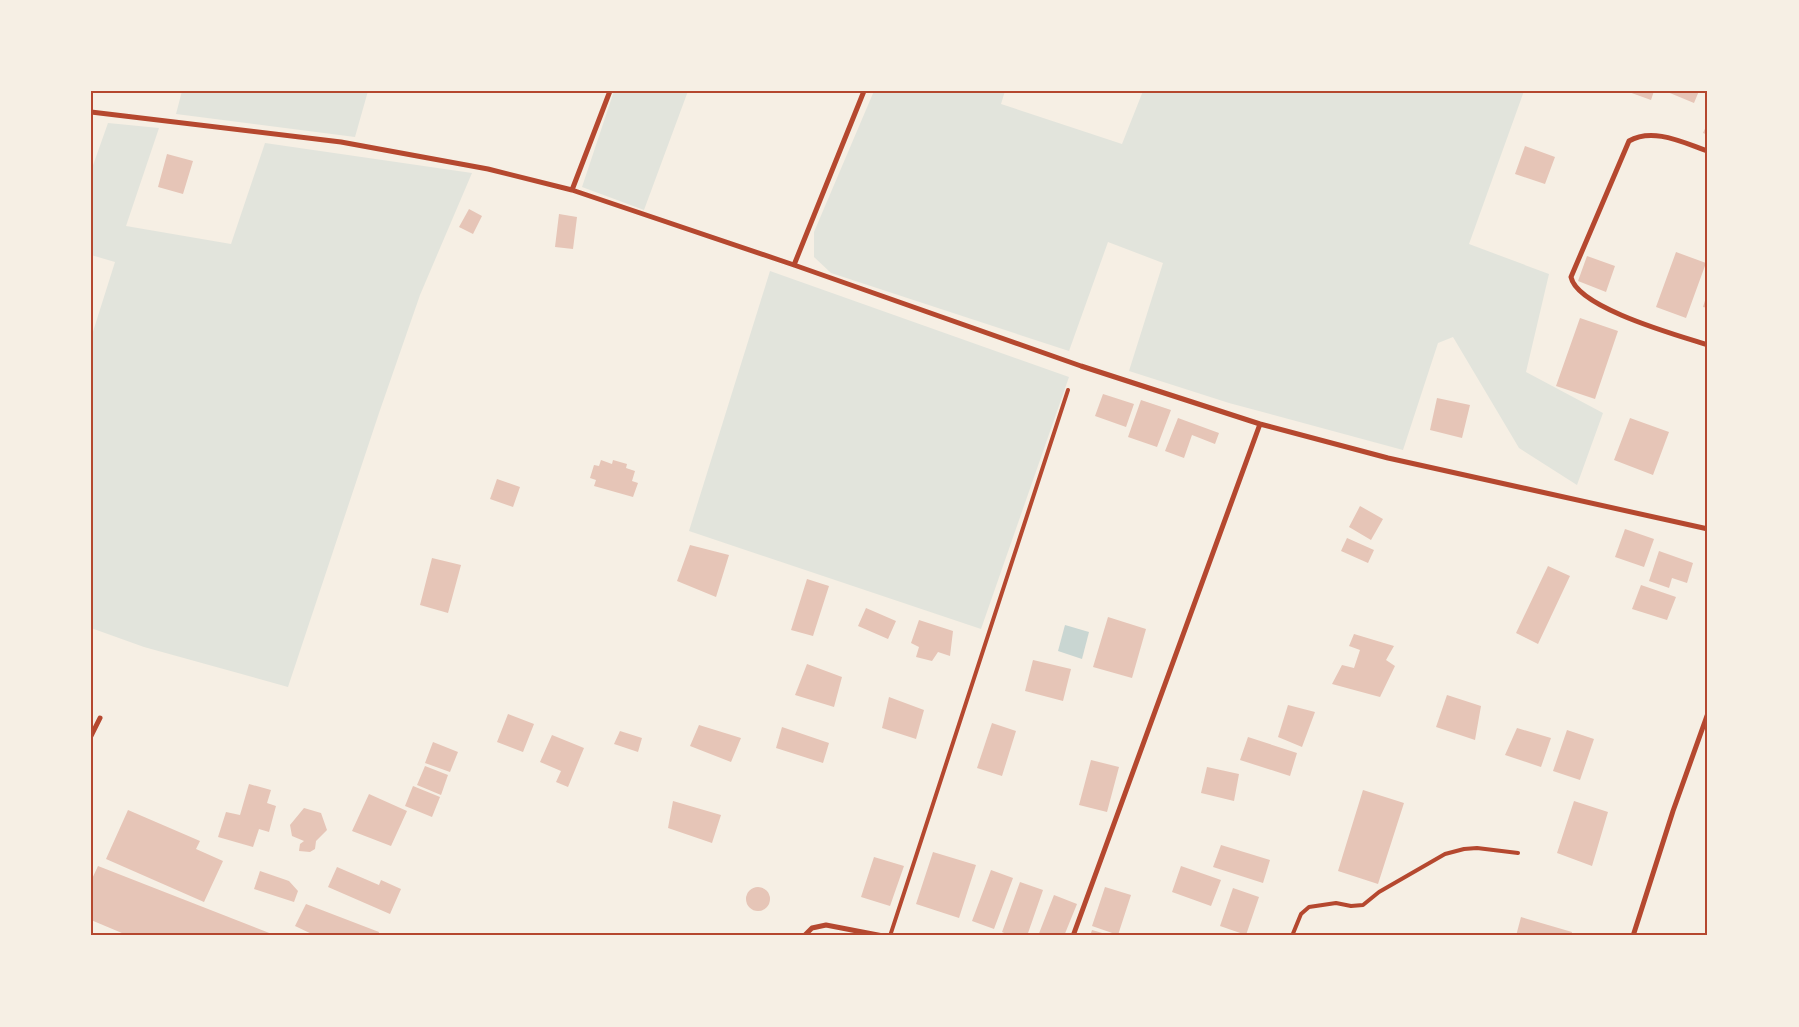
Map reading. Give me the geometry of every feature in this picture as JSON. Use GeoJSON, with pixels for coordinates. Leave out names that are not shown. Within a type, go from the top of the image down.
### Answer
{"type":"FeatureCollection","features":[{"type":"Feature","properties":{"kind":"street"},"geometry":{"type":"LineString","coordinates":[[572,190],[610,91]]}},
{"type":"Feature","properties":{"kind":"street"},"geometry":{"type":"LineString","coordinates":[[794,265],[864,91]]}},
{"type":"Feature","properties":{"kind":"street"},"geometry":{"type":"LineString","coordinates":[[91,112],[341,142],[488,169],[572,190],[794,265],[1081,366],[1260,424],[1388,458],[1708,529]]}},
{"type":"Feature","properties":{"kind":"street"},"geometry":{"type":"LineString","coordinates":[[1708,151],[1665,137],[1636,137],[1629,141],[1571,277],[1576,287],[1586,298],[1644,325],[1708,344]]}},
{"type":"Feature","properties":{"kind":"street"},"geometry":{"type":"LineString","coordinates":[[1073,936],[1260,424]]}},
{"type":"Feature","properties":{"kind":"street"},"geometry":{"type":"LineString","coordinates":[[1634,936],[1673,811],[1708,713]]}},
{"type":"Feature","properties":{"kind":"street"},"geometry":{"type":"LineString","coordinates":[[91,736],[100,718]]}},
{"type":"Feature","properties":{"kind":"street"},"geometry":{"type":"LineString","coordinates":[[804,936],[812,928],[826,925],[883,936]]}},
{"type":"Feature","properties":{"kind":"lane"},"geometry":{"type":"LineString","coordinates":[[890,936],[1068,390]]}},
{"type":"Feature","properties":{"kind":"lane"},"geometry":{"type":"LineString","coordinates":[[1292,936],[1301,914],[1309,906],[1336,903],[1351,906],[1363,905],[1379,892],[1446,854],[1464,849],[1478,848],[1518,853]]}},
{"type":"Feature","properties":{"kind":"shaded area"},"geometry":{"type":"Polygon","coordinates":[[[182,91],[368,91],[355,137],[176,114],[182,91]]]}},
{"type":"Feature","properties":{"kind":"shaded area"},"geometry":{"type":"Polygon","coordinates":[[[614,91],[688,91],[644,210],[582,187],[614,91]]]}},
{"type":"Feature","properties":{"kind":"shaded area"},"geometry":{"type":"Polygon","coordinates":[[[874,91],[1005,91],[1001,104],[1122,144],[1143,91],[1524,91],[1469,244],[1549,274],[1526,372],[1603,413],[1577,485],[1519,448],[1453,337],[1438,343],[1403,450],[1229,403],[1129,371],[1163,263],[1108,242],[1069,351],[831,273],[814,257],[814,232],[874,91]]]}},
{"type":"Feature","properties":{"kind":"shaded area"},"geometry":{"type":"Polygon","coordinates":[[[108,123],[159,128],[126,226],[231,244],[265,143],[472,173],[420,295],[288,687],[144,647],[91,628],[91,338],[115,262],[91,255],[91,171],[108,123]]]}},
{"type":"Feature","properties":{"kind":"shaded area"},"geometry":{"type":"Polygon","coordinates":[[[770,271],[1069,377],[981,629],[689,531],[770,271]]]}},
{"type":"Feature","properties":{"kind":"shaded area"},"geometry":{"type":"Polygon","coordinates":[[[1065,625],[1089,632],[1082,659],[1058,651],[1065,625]]]}},
{"type":"Feature","properties":{"kind":"building"},"geometry":{"type":"Polygon","coordinates":[[[1626,91],[1654,91],[1651,100],[1626,91]]]}},
{"type":"Feature","properties":{"kind":"building"},"geometry":{"type":"Polygon","coordinates":[[[1665,91],[1699,91],[1694,103],[1665,91]]]}},
{"type":"Feature","properties":{"kind":"building"},"geometry":{"type":"Polygon","coordinates":[[[1708,122],[1708,135],[1703,133],[1708,122]]]}},
{"type":"Feature","properties":{"kind":"building"},"geometry":{"type":"Polygon","coordinates":[[[1525,146],[1555,157],[1545,184],[1515,174],[1525,146]]]}},
{"type":"Feature","properties":{"kind":"building"},"geometry":{"type":"Polygon","coordinates":[[[167,154],[193,161],[183,194],[158,187],[167,154]]]}},
{"type":"Feature","properties":{"kind":"building"},"geometry":{"type":"Polygon","coordinates":[[[469,209],[482,216],[473,234],[459,227],[469,209]]]}},
{"type":"Feature","properties":{"kind":"building"},"geometry":{"type":"Polygon","coordinates":[[[559,214],[577,217],[573,249],[555,247],[559,214]]]}},
{"type":"Feature","properties":{"kind":"building"},"geometry":{"type":"Polygon","coordinates":[[[1676,252],[1706,263],[1686,318],[1656,307],[1676,252]]]}},
{"type":"Feature","properties":{"kind":"building"},"geometry":{"type":"Polygon","coordinates":[[[1587,256],[1615,266],[1606,292],[1578,281],[1587,256]]]}},
{"type":"Feature","properties":{"kind":"building"},"geometry":{"type":"Polygon","coordinates":[[[1708,294],[1708,308],[1703,307],[1708,294]]]}},
{"type":"Feature","properties":{"kind":"building"},"geometry":{"type":"Polygon","coordinates":[[[1580,318],[1618,331],[1595,399],[1556,386],[1580,318]]]}},
{"type":"Feature","properties":{"kind":"building"},"geometry":{"type":"Polygon","coordinates":[[[1103,394],[1134,404],[1126,427],[1095,416],[1103,394]]]}},
{"type":"Feature","properties":{"kind":"building"},"geometry":{"type":"Polygon","coordinates":[[[1437,398],[1470,405],[1462,438],[1430,430],[1437,398]]]}},
{"type":"Feature","properties":{"kind":"building"},"geometry":{"type":"Polygon","coordinates":[[[1141,400],[1171,410],[1157,447],[1128,437],[1141,400]]]}},
{"type":"Feature","properties":{"kind":"building"},"geometry":{"type":"Polygon","coordinates":[[[1178,418],[1219,433],[1215,444],[1192,435],[1184,458],[1165,451],[1178,418]]]}},
{"type":"Feature","properties":{"kind":"building"},"geometry":{"type":"Polygon","coordinates":[[[1630,418],[1669,432],[1653,475],[1614,460],[1630,418]]]}},
{"type":"Feature","properties":{"kind":"building"},"geometry":{"type":"Polygon","coordinates":[[[601,460],[612,464],[613,460],[627,464],[626,468],[635,471],[632,481],[638,483],[633,497],[594,486],[596,480],[590,478],[594,465],[599,466],[601,460]]]}},
{"type":"Feature","properties":{"kind":"building"},"geometry":{"type":"Polygon","coordinates":[[[497,479],[520,487],[513,507],[490,499],[497,479]]]}},
{"type":"Feature","properties":{"kind":"building"},"geometry":{"type":"Polygon","coordinates":[[[1360,506],[1383,519],[1371,540],[1349,527],[1360,506]]]}},
{"type":"Feature","properties":{"kind":"building"},"geometry":{"type":"Polygon","coordinates":[[[1625,529],[1654,539],[1644,567],[1615,557],[1625,529]]]}},
{"type":"Feature","properties":{"kind":"building"},"geometry":{"type":"Polygon","coordinates":[[[1347,538],[1374,550],[1368,563],[1341,551],[1347,538]]]}},
{"type":"Feature","properties":{"kind":"building"},"geometry":{"type":"Polygon","coordinates":[[[690,545],[729,555],[716,597],[677,581],[690,545]]]}},
{"type":"Feature","properties":{"kind":"building"},"geometry":{"type":"Polygon","coordinates":[[[1659,551],[1693,563],[1687,583],[1672,578],[1669,588],[1649,581],[1659,551]]]}},
{"type":"Feature","properties":{"kind":"building"},"geometry":{"type":"Polygon","coordinates":[[[432,558],[461,565],[448,613],[420,605],[432,558]]]}},
{"type":"Feature","properties":{"kind":"building"},"geometry":{"type":"Polygon","coordinates":[[[1548,566],[1570,576],[1538,644],[1516,633],[1548,566]]]}},
{"type":"Feature","properties":{"kind":"building"},"geometry":{"type":"Polygon","coordinates":[[[807,579],[829,586],[813,636],[791,630],[807,579]]]}},
{"type":"Feature","properties":{"kind":"building"},"geometry":{"type":"Polygon","coordinates":[[[1641,585],[1676,597],[1667,620],[1632,609],[1641,585]]]}},
{"type":"Feature","properties":{"kind":"building"},"geometry":{"type":"Polygon","coordinates":[[[866,608],[896,621],[888,639],[858,626],[866,608]]]}},
{"type":"Feature","properties":{"kind":"building"},"geometry":{"type":"Polygon","coordinates":[[[1108,617],[1146,629],[1132,678],[1093,667],[1108,617]]]}},
{"type":"Feature","properties":{"kind":"building"},"geometry":{"type":"Polygon","coordinates":[[[919,620],[953,631],[950,656],[938,652],[932,661],[916,657],[919,647],[911,643],[919,620]]]}},
{"type":"Feature","properties":{"kind":"building"},"geometry":{"type":"Polygon","coordinates":[[[1354,634],[1394,646],[1386,660],[1395,666],[1380,697],[1332,684],[1342,665],[1354,668],[1360,650],[1349,646],[1354,634]]]}},
{"type":"Feature","properties":{"kind":"building"},"geometry":{"type":"Polygon","coordinates":[[[1033,660],[1071,669],[1063,701],[1025,691],[1033,660]]]}},
{"type":"Feature","properties":{"kind":"building"},"geometry":{"type":"Polygon","coordinates":[[[807,664],[842,677],[834,707],[795,695],[807,664]]]}},
{"type":"Feature","properties":{"kind":"building"},"geometry":{"type":"Polygon","coordinates":[[[1447,695],[1481,706],[1475,740],[1436,727],[1447,695]]]}},
{"type":"Feature","properties":{"kind":"building"},"geometry":{"type":"Polygon","coordinates":[[[889,697],[924,710],[916,739],[882,728],[889,697]]]}},
{"type":"Feature","properties":{"kind":"building"},"geometry":{"type":"Polygon","coordinates":[[[1288,705],[1315,712],[1302,747],[1278,737],[1288,705]]]}},
{"type":"Feature","properties":{"kind":"building"},"geometry":{"type":"Polygon","coordinates":[[[508,714],[534,724],[523,752],[497,742],[508,714]]]}},
{"type":"Feature","properties":{"kind":"building"},"geometry":{"type":"Polygon","coordinates":[[[992,723],[1016,731],[1002,776],[977,768],[992,723]]]}},
{"type":"Feature","properties":{"kind":"building"},"geometry":{"type":"Polygon","coordinates":[[[699,725],[741,738],[731,762],[690,746],[699,725]]]}},
{"type":"Feature","properties":{"kind":"building"},"geometry":{"type":"Polygon","coordinates":[[[782,727],[829,743],[823,763],[776,748],[782,727]]]}},
{"type":"Feature","properties":{"kind":"building"},"geometry":{"type":"Polygon","coordinates":[[[1517,728],[1551,738],[1541,767],[1505,755],[1517,728]]]}},
{"type":"Feature","properties":{"kind":"building"},"geometry":{"type":"Polygon","coordinates":[[[1567,730],[1594,739],[1580,780],[1553,771],[1567,730]]]}},
{"type":"Feature","properties":{"kind":"building"},"geometry":{"type":"Polygon","coordinates":[[[620,731],[642,738],[638,752],[614,744],[620,731]]]}},
{"type":"Feature","properties":{"kind":"building"},"geometry":{"type":"Polygon","coordinates":[[[552,735],[584,748],[568,787],[556,782],[561,771],[540,762],[552,735]]]}},
{"type":"Feature","properties":{"kind":"building"},"geometry":{"type":"Polygon","coordinates":[[[1248,737],[1297,753],[1290,776],[1240,760],[1248,737]]]}},
{"type":"Feature","properties":{"kind":"building"},"geometry":{"type":"Polygon","coordinates":[[[433,742],[458,752],[450,772],[425,763],[433,742]]]}},
{"type":"Feature","properties":{"kind":"building"},"geometry":{"type":"Polygon","coordinates":[[[1091,760],[1119,767],[1107,812],[1079,805],[1091,760]]]}},
{"type":"Feature","properties":{"kind":"building"},"geometry":{"type":"Polygon","coordinates":[[[425,766],[448,775],[441,795],[417,785],[425,766]]]}},
{"type":"Feature","properties":{"kind":"building"},"geometry":{"type":"Polygon","coordinates":[[[1207,767],[1239,774],[1234,801],[1201,793],[1207,767]]]}},
{"type":"Feature","properties":{"kind":"building"},"geometry":{"type":"Polygon","coordinates":[[[249,784],[271,790],[267,803],[276,806],[269,832],[259,829],[253,847],[218,837],[226,812],[240,815],[249,784]]]}},
{"type":"Feature","properties":{"kind":"building"},"geometry":{"type":"Polygon","coordinates":[[[413,786],[440,797],[432,817],[405,806],[413,786]]]}},
{"type":"Feature","properties":{"kind":"building"},"geometry":{"type":"Polygon","coordinates":[[[1363,790],[1404,803],[1378,884],[1338,871],[1363,790]]]}},
{"type":"Feature","properties":{"kind":"building"},"geometry":{"type":"Polygon","coordinates":[[[369,794],[407,811],[391,846],[352,831],[369,794]]]}},
{"type":"Feature","properties":{"kind":"building"},"geometry":{"type":"Polygon","coordinates":[[[673,801],[721,815],[712,843],[668,828],[673,801]]]}},
{"type":"Feature","properties":{"kind":"building"},"geometry":{"type":"Polygon","coordinates":[[[1574,801],[1608,812],[1592,866],[1557,853],[1574,801]]]}},
{"type":"Feature","properties":{"kind":"building"},"geometry":{"type":"Polygon","coordinates":[[[304,808],[321,813],[327,830],[316,841],[315,849],[310,852],[299,851],[300,844],[304,841],[292,836],[290,825],[304,808]]]}},
{"type":"Feature","properties":{"kind":"building"},"geometry":{"type":"Polygon","coordinates":[[[128,810],[200,841],[196,849],[223,861],[204,902],[106,859],[128,810]]]}},
{"type":"Feature","properties":{"kind":"building"},"geometry":{"type":"Polygon","coordinates":[[[1221,845],[1270,860],[1263,883],[1213,867],[1221,845]]]}},
{"type":"Feature","properties":{"kind":"building"},"geometry":{"type":"Polygon","coordinates":[[[933,852],[976,865],[959,918],[916,904],[933,852]]]}},
{"type":"Feature","properties":{"kind":"building"},"geometry":{"type":"Polygon","coordinates":[[[874,857],[904,866],[890,906],[861,897],[874,857]]]}},
{"type":"Feature","properties":{"kind":"building"},"geometry":{"type":"Polygon","coordinates":[[[98,866],[277,936],[129,936],[91,920],[91,881],[98,866]]]}},
{"type":"Feature","properties":{"kind":"building"},"geometry":{"type":"Polygon","coordinates":[[[1181,866],[1221,880],[1211,906],[1172,892],[1181,866]]]}},
{"type":"Feature","properties":{"kind":"building"},"geometry":{"type":"Polygon","coordinates":[[[337,867],[379,885],[381,880],[401,889],[390,914],[328,887],[337,867]]]}},
{"type":"Feature","properties":{"kind":"building"},"geometry":{"type":"Polygon","coordinates":[[[991,870],[1013,878],[994,929],[972,921],[991,870]]]}},
{"type":"Feature","properties":{"kind":"building"},"geometry":{"type":"Polygon","coordinates":[[[260,871],[289,881],[298,891],[294,902],[254,889],[260,871]]]}},
{"type":"Feature","properties":{"kind":"building"},"geometry":{"type":"Polygon","coordinates":[[[1020,882],[1043,890],[1027,936],[1011,936],[1002,932],[1020,882]]]}},
{"type":"Feature","properties":{"kind":"building"},"geometry":{"type":"Polygon","coordinates":[[[758,887],[767,890],[770,899],[767,908],[758,911],[749,908],[746,899],[749,890],[758,887]]]}},
{"type":"Feature","properties":{"kind":"building"},"geometry":{"type":"Polygon","coordinates":[[[1105,887],[1131,895],[1118,935],[1092,926],[1105,887]]]}},
{"type":"Feature","properties":{"kind":"building"},"geometry":{"type":"Polygon","coordinates":[[[1233,888],[1259,897],[1246,935],[1220,926],[1233,888]]]}},
{"type":"Feature","properties":{"kind":"building"},"geometry":{"type":"Polygon","coordinates":[[[1054,895],[1077,904],[1064,936],[1038,936],[1054,895]]]}},
{"type":"Feature","properties":{"kind":"building"},"geometry":{"type":"Polygon","coordinates":[[[306,904],[379,932],[378,936],[316,936],[295,926],[306,904]]]}},
{"type":"Feature","properties":{"kind":"building"},"geometry":{"type":"Polygon","coordinates":[[[1521,917],[1572,932],[1571,936],[1516,936],[1521,917]]]}},
{"type":"Feature","properties":{"kind":"building"},"geometry":{"type":"Polygon","coordinates":[[[1092,930],[1109,935],[1109,936],[1090,936],[1092,930]]]}}]}
